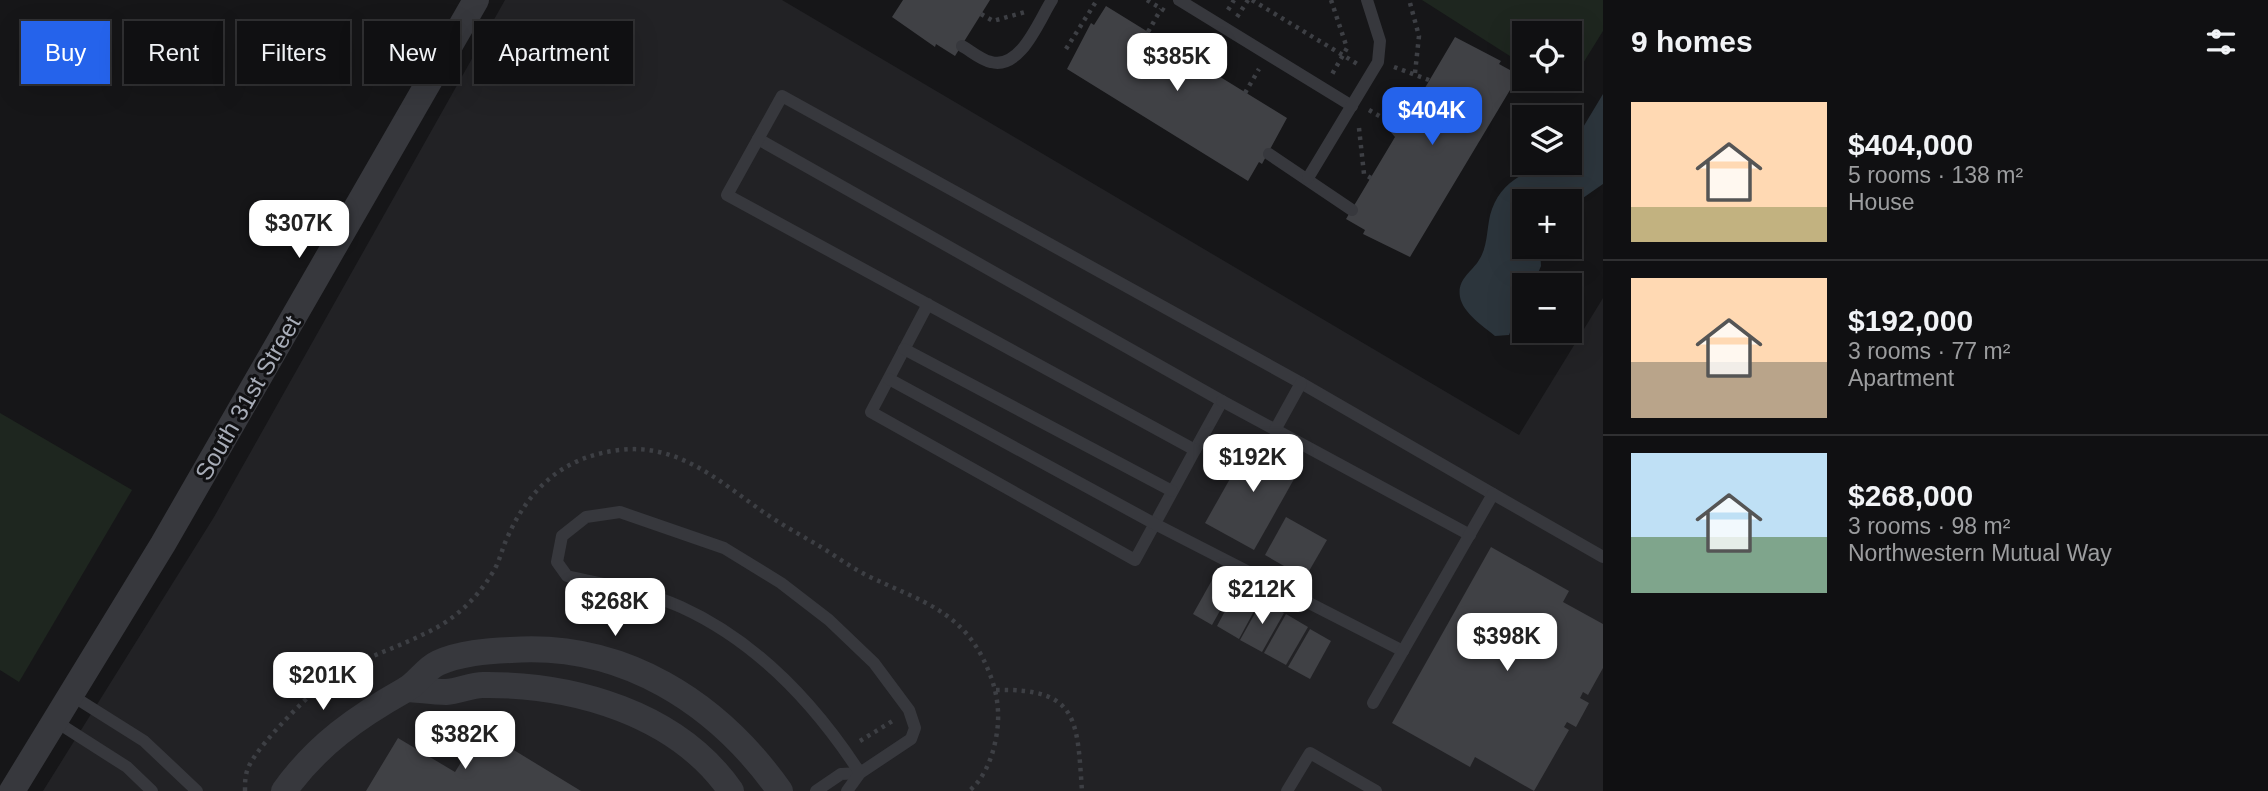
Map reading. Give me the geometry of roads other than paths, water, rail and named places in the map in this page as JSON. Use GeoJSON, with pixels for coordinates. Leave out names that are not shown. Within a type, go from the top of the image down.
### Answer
{"type":"FeatureCollection","features":[{"type":"Feature","properties":{"kind":"street","name":"South 31st Street"},"geometry":{"type":"LineString","coordinates":[[12,791],[163,544],[476,0]]}},
{"type":"Feature","properties":{"kind":"street"},"geometry":{"type":"LineString","coordinates":[[284,791],[335,733],[378,704],[409,689],[436,664],[481,652],[536,648],[589,653],[670,687],[715,717],[754,754],[780,791]]}},
{"type":"Feature","properties":{"kind":"street"},"geometry":{"type":"LineString","coordinates":[[409,689],[447,692],[480,685],[527,687],[580,694],[614,704],[664,731],[702,759],[731,791]]}},
{"type":"Feature","properties":{"kind":"lane"},"geometry":{"type":"LineString","coordinates":[[962,46],[991,62],[1006,62],[1019,54],[1052,0]]}},
{"type":"Feature","properties":{"kind":"lane"},"geometry":{"type":"LineString","coordinates":[[1178,0],[1352,106]]}},
{"type":"Feature","properties":{"kind":"lane"},"geometry":{"type":"LineString","coordinates":[[1308,178],[1378,62],[1380,41],[1367,0]]}},
{"type":"Feature","properties":{"kind":"lane"},"geometry":{"type":"LineString","coordinates":[[1195,450],[727,195],[782,96],[1301,383],[1603,557]]}},
{"type":"Feature","properties":{"kind":"lane"},"geometry":{"type":"LineString","coordinates":[[758,139],[1222,401],[1470,535]]}},
{"type":"Feature","properties":{"kind":"lane"},"geometry":{"type":"LineString","coordinates":[[1269,154],[1352,210]]}},
{"type":"Feature","properties":{"kind":"lane"},"geometry":{"type":"LineString","coordinates":[[928,304],[871,412],[1135,560],[1222,401]]}},
{"type":"Feature","properties":{"kind":"lane"},"geometry":{"type":"LineString","coordinates":[[904,349],[1172,491]]}},
{"type":"Feature","properties":{"kind":"lane"},"geometry":{"type":"LineString","coordinates":[[888,379],[1155,524],[1403,651]]}},
{"type":"Feature","properties":{"kind":"lane"},"geometry":{"type":"LineString","coordinates":[[1275,430],[1301,383]]}},
{"type":"Feature","properties":{"kind":"lane"},"geometry":{"type":"LineString","coordinates":[[1373,703],[1493,494]]}},
{"type":"Feature","properties":{"kind":"lane"},"geometry":{"type":"LineString","coordinates":[[847,791],[860,773],[911,739],[915,728],[909,710],[874,663],[820,612],[781,583],[723,548],[620,512],[586,517],[562,536],[557,562],[567,576],[647,595],[682,608],[737,639],[776,669],[815,710],[860,773]]}},
{"type":"Feature","properties":{"kind":"lane"},"geometry":{"type":"LineString","coordinates":[[71,695],[145,741],[197,791]]}},
{"type":"Feature","properties":{"kind":"lane"},"geometry":{"type":"LineString","coordinates":[[55,721],[127,767],[152,791]]}},
{"type":"Feature","properties":{"kind":"lane"},"geometry":{"type":"LineString","coordinates":[[1287,791],[1310,753],[1372,790]]}},
{"type":"Feature","properties":{"kind":"lane"},"geometry":{"type":"LineString","coordinates":[[816,791],[841,774],[860,773]]}}]}
